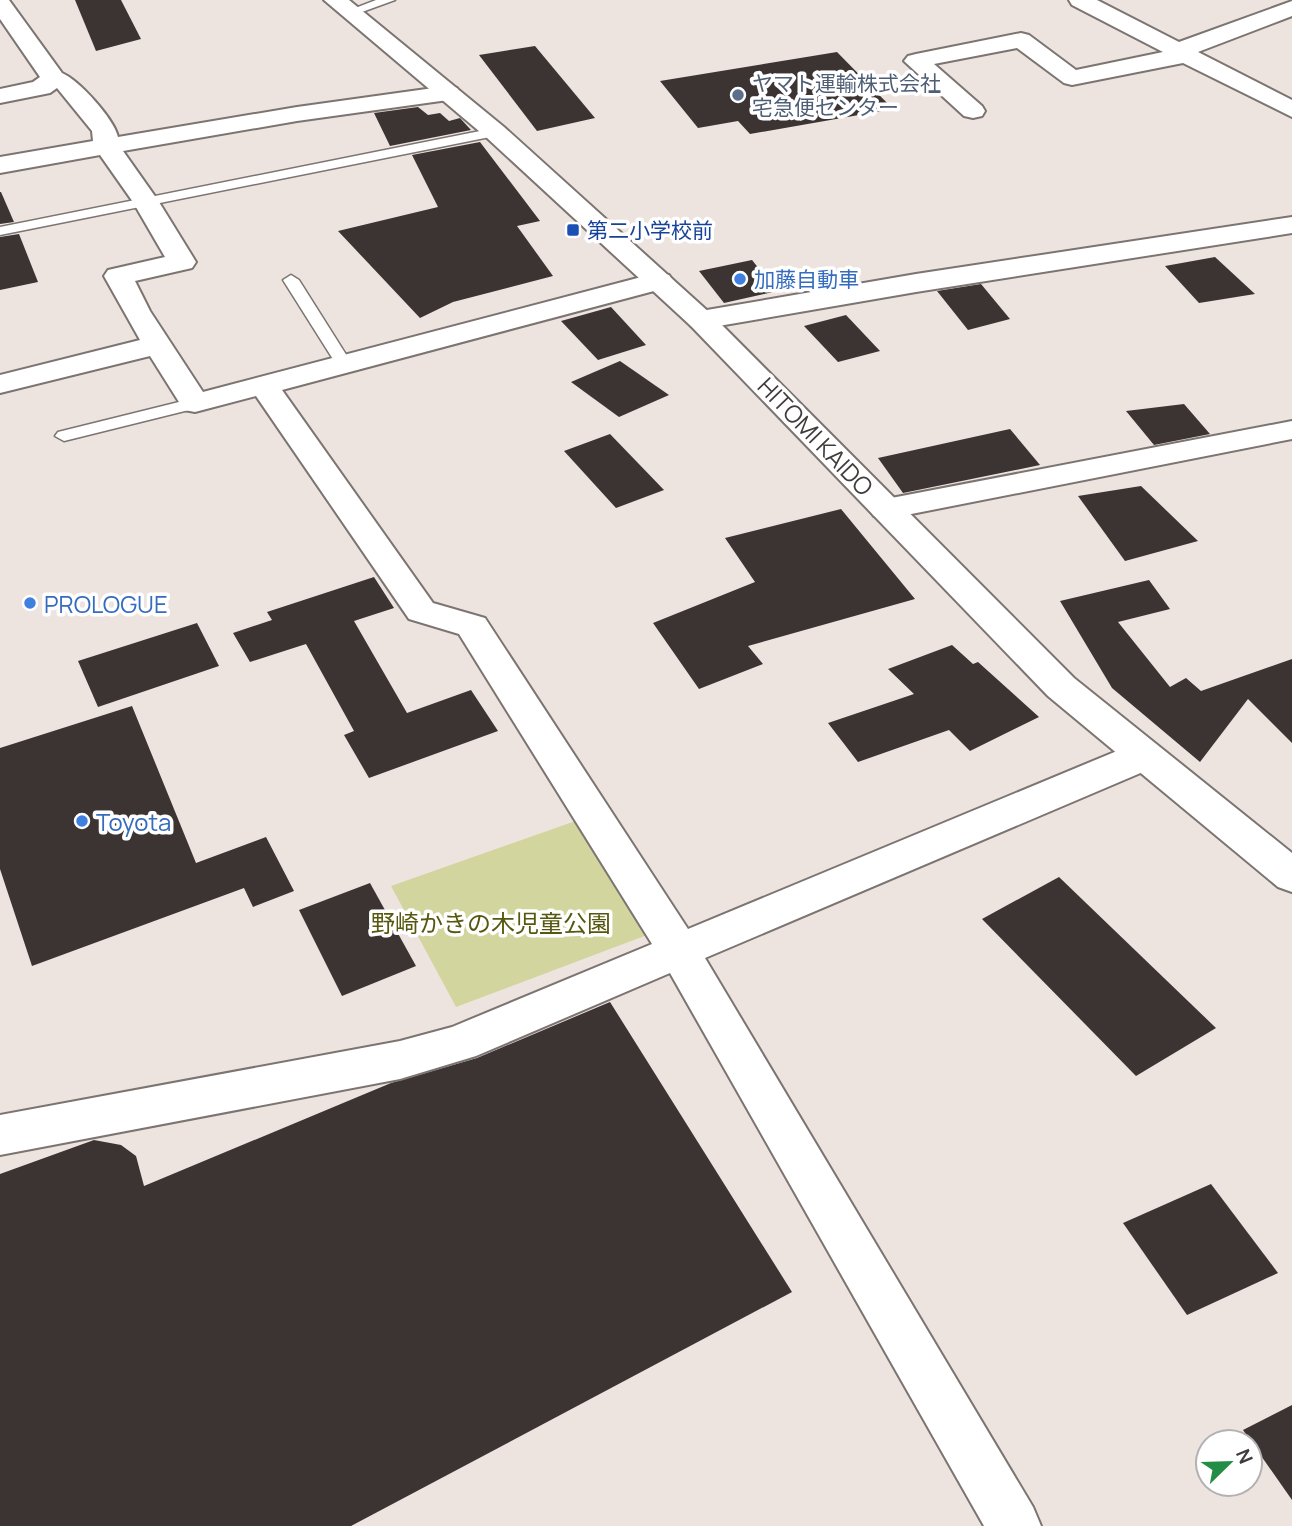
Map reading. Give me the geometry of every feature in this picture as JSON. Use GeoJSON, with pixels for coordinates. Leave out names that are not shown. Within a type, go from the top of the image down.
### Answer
{"type":"FeatureCollection","features":[{"type":"Feature","properties":{"kind":"street"},"geometry":{"type":"LineString","coordinates":[[1080,0],[1292,110]]}},
{"type":"Feature","properties":{"kind":"street"},"geometry":{"type":"LineString","coordinates":[[0,4],[43,61],[47,83],[80,136],[107,147],[146,202],[182,262],[118,276],[195,403],[659,281]]}},
{"type":"Feature","properties":{"kind":"street","name":"HITOMI KAIDO"},"geometry":{"type":"LineString","coordinates":[[343,6],[495,132],[701,320],[1061,687],[1292,876]]}},
{"type":"Feature","properties":{"kind":"street"},"geometry":{"type":"LineString","coordinates":[[973,111],[916,61],[1021,40],[1072,78],[1182,53],[1292,8]]}},
{"type":"Feature","properties":{"kind":"street"},"geometry":{"type":"LineString","coordinates":[[0,96],[47,83]]}},
{"type":"Feature","properties":{"kind":"street"},"geometry":{"type":"LineString","coordinates":[[0,165],[298,114],[448,93]]}},
{"type":"Feature","properties":{"kind":"street"},"geometry":{"type":"LineString","coordinates":[[701,320],[1292,225]]}},
{"type":"Feature","properties":{"kind":"street"},"geometry":{"type":"LineString","coordinates":[[0,384],[158,345]]}},
{"type":"Feature","properties":{"kind":"street"},"geometry":{"type":"LineString","coordinates":[[263,385],[421,611],[472,626],[679,951],[1014,1526]]}},
{"type":"Feature","properties":{"kind":"street"},"geometry":{"type":"LineString","coordinates":[[886,509],[1292,430]]}},
{"type":"Feature","properties":{"kind":"street"},"geometry":{"type":"LineString","coordinates":[[0,1135],[400,1060],[460,1043],[1143,756]]}},
{"type":"Feature","properties":{"kind":"lane"},"geometry":{"type":"LineString","coordinates":[[343,6],[389,0]]}},
{"type":"Feature","properties":{"kind":"lane"},"geometry":{"type":"LineString","coordinates":[[0,231],[495,132]]}},
{"type":"Feature","properties":{"kind":"lane"},"geometry":{"type":"LineString","coordinates":[[291,280],[344,364]]}},
{"type":"Feature","properties":{"kind":"lane"},"geometry":{"type":"LineString","coordinates":[[64,436],[195,403]]}},
{"type":"Feature","properties":{"kind":"green space","name":"野崎かきの木児童公園"},"geometry":{"type":"Polygon","coordinates":[[[584,818],[655,932],[456,1007],[391,886],[584,818]]]}},
{"type":"Feature","properties":{"kind":"building"},"geometry":{"type":"Polygon","coordinates":[[[75,0],[121,0],[141,39],[96,51],[75,0]]]}},
{"type":"Feature","properties":{"kind":"building"},"geometry":{"type":"Polygon","coordinates":[[[535,46],[595,118],[537,131],[479,55],[535,46]]]}},
{"type":"Feature","properties":{"kind":"building"},"geometry":{"type":"Polygon","coordinates":[[[837,52],[893,109],[750,134],[738,121],[698,128],[660,81],[837,52]]]}},
{"type":"Feature","properties":{"kind":"building"},"geometry":{"type":"Polygon","coordinates":[[[418,107],[428,115],[440,113],[449,121],[460,118],[471,130],[390,146],[374,113],[418,107]]]}},
{"type":"Feature","properties":{"kind":"building"},"geometry":{"type":"Polygon","coordinates":[[[480,142],[540,221],[517,226],[553,276],[453,302],[420,318],[338,231],[438,207],[412,155],[480,142]]]}},
{"type":"Feature","properties":{"kind":"building"},"geometry":{"type":"Polygon","coordinates":[[[1,192],[14,222],[0,224],[1,192]]]}},
{"type":"Feature","properties":{"kind":"building"},"geometry":{"type":"Polygon","coordinates":[[[19,234],[38,282],[0,290],[0,237],[19,234]]]}},
{"type":"Feature","properties":{"kind":"building"},"geometry":{"type":"Polygon","coordinates":[[[1215,257],[1255,294],[1199,303],[1165,266],[1215,257]]]}},
{"type":"Feature","properties":{"kind":"building"},"geometry":{"type":"Polygon","coordinates":[[[752,260],[777,291],[724,303],[699,271],[752,260]]]}},
{"type":"Feature","properties":{"kind":"building"},"geometry":{"type":"Polygon","coordinates":[[[981,284],[1010,319],[968,330],[937,291],[981,284]]]}},
{"type":"Feature","properties":{"kind":"building"},"geometry":{"type":"Polygon","coordinates":[[[611,307],[646,345],[598,360],[561,321],[611,307]]]}},
{"type":"Feature","properties":{"kind":"building"},"geometry":{"type":"Polygon","coordinates":[[[846,315],[880,351],[838,362],[804,326],[846,315]]]}},
{"type":"Feature","properties":{"kind":"building"},"geometry":{"type":"Polygon","coordinates":[[[620,361],[669,395],[619,417],[571,382],[620,361]]]}},
{"type":"Feature","properties":{"kind":"building"},"geometry":{"type":"Polygon","coordinates":[[[1184,404],[1210,434],[1154,445],[1126,411],[1184,404]]]}},
{"type":"Feature","properties":{"kind":"building"},"geometry":{"type":"Polygon","coordinates":[[[1010,429],[1040,465],[903,493],[878,458],[1010,429]]]}},
{"type":"Feature","properties":{"kind":"building"},"geometry":{"type":"Polygon","coordinates":[[[610,434],[664,490],[616,508],[564,451],[610,434]]]}},
{"type":"Feature","properties":{"kind":"building"},"geometry":{"type":"Polygon","coordinates":[[[1141,486],[1198,541],[1125,561],[1078,496],[1141,486]]]}},
{"type":"Feature","properties":{"kind":"building"},"geometry":{"type":"Polygon","coordinates":[[[841,509],[915,599],[748,646],[763,664],[699,689],[653,623],[755,582],[725,538],[841,509]]]}},
{"type":"Feature","properties":{"kind":"building"},"geometry":{"type":"Polygon","coordinates":[[[374,577],[394,608],[354,621],[407,713],[471,690],[498,731],[369,778],[344,735],[354,731],[306,644],[250,662],[233,633],[272,620],[267,612],[374,577]]]}},
{"type":"Feature","properties":{"kind":"building"},"geometry":{"type":"Polygon","coordinates":[[[1149,580],[1170,609],[1118,622],[1170,687],[1186,678],[1201,691],[1292,659],[1292,743],[1248,699],[1200,762],[1112,688],[1060,601],[1149,580]]]}},
{"type":"Feature","properties":{"kind":"building"},"geometry":{"type":"Polygon","coordinates":[[[197,623],[219,666],[98,707],[78,661],[197,623]]]}},
{"type":"Feature","properties":{"kind":"building"},"geometry":{"type":"Polygon","coordinates":[[[952,645],[973,664],[978,662],[1039,717],[970,751],[949,730],[858,762],[828,723],[914,694],[888,669],[952,645]]]}},
{"type":"Feature","properties":{"kind":"building"},"geometry":{"type":"Polygon","coordinates":[[[132,706],[196,863],[266,837],[294,891],[253,907],[244,888],[32,966],[0,869],[0,748],[132,706]]]}},
{"type":"Feature","properties":{"kind":"building"},"geometry":{"type":"Polygon","coordinates":[[[1059,877],[1216,1028],[1136,1076],[982,919],[1059,877]]]}},
{"type":"Feature","properties":{"kind":"building"},"geometry":{"type":"Polygon","coordinates":[[[370,883],[416,966],[342,996],[299,910],[370,883]]]}},
{"type":"Feature","properties":{"kind":"building"},"geometry":{"type":"Polygon","coordinates":[[[610,1002],[792,1292],[351,1526],[0,1526],[0,1174],[94,1140],[121,1145],[136,1156],[144,1186],[391,1083],[477,1058],[610,1002]]]}},
{"type":"Feature","properties":{"kind":"building"},"geometry":{"type":"Polygon","coordinates":[[[1211,1184],[1278,1273],[1187,1315],[1123,1223],[1211,1184]]]}},
{"type":"Feature","properties":{"kind":"building"},"geometry":{"type":"Polygon","coordinates":[[[1292,1405],[1292,1500],[1264,1460],[1264,1428],[1247,1428],[1292,1405]]]}},
{"type":"Feature","properties":{"kind":"place","name":"ヤマト運輸株式会社 宅急便センター"},"geometry":{"type":"Point","coordinates":[738,95]}},
{"type":"Feature","properties":{"kind":"place","name":"第二小学校前"},"geometry":{"type":"Point","coordinates":[573,230]}},
{"type":"Feature","properties":{"kind":"place","name":"加藤自動車"},"geometry":{"type":"Point","coordinates":[740,279]}},
{"type":"Feature","properties":{"kind":"place","name":"PROLOGUE"},"geometry":{"type":"Point","coordinates":[30,603]}},
{"type":"Feature","properties":{"kind":"place","name":"Toyota"},"geometry":{"type":"Point","coordinates":[82,821]}}]}
